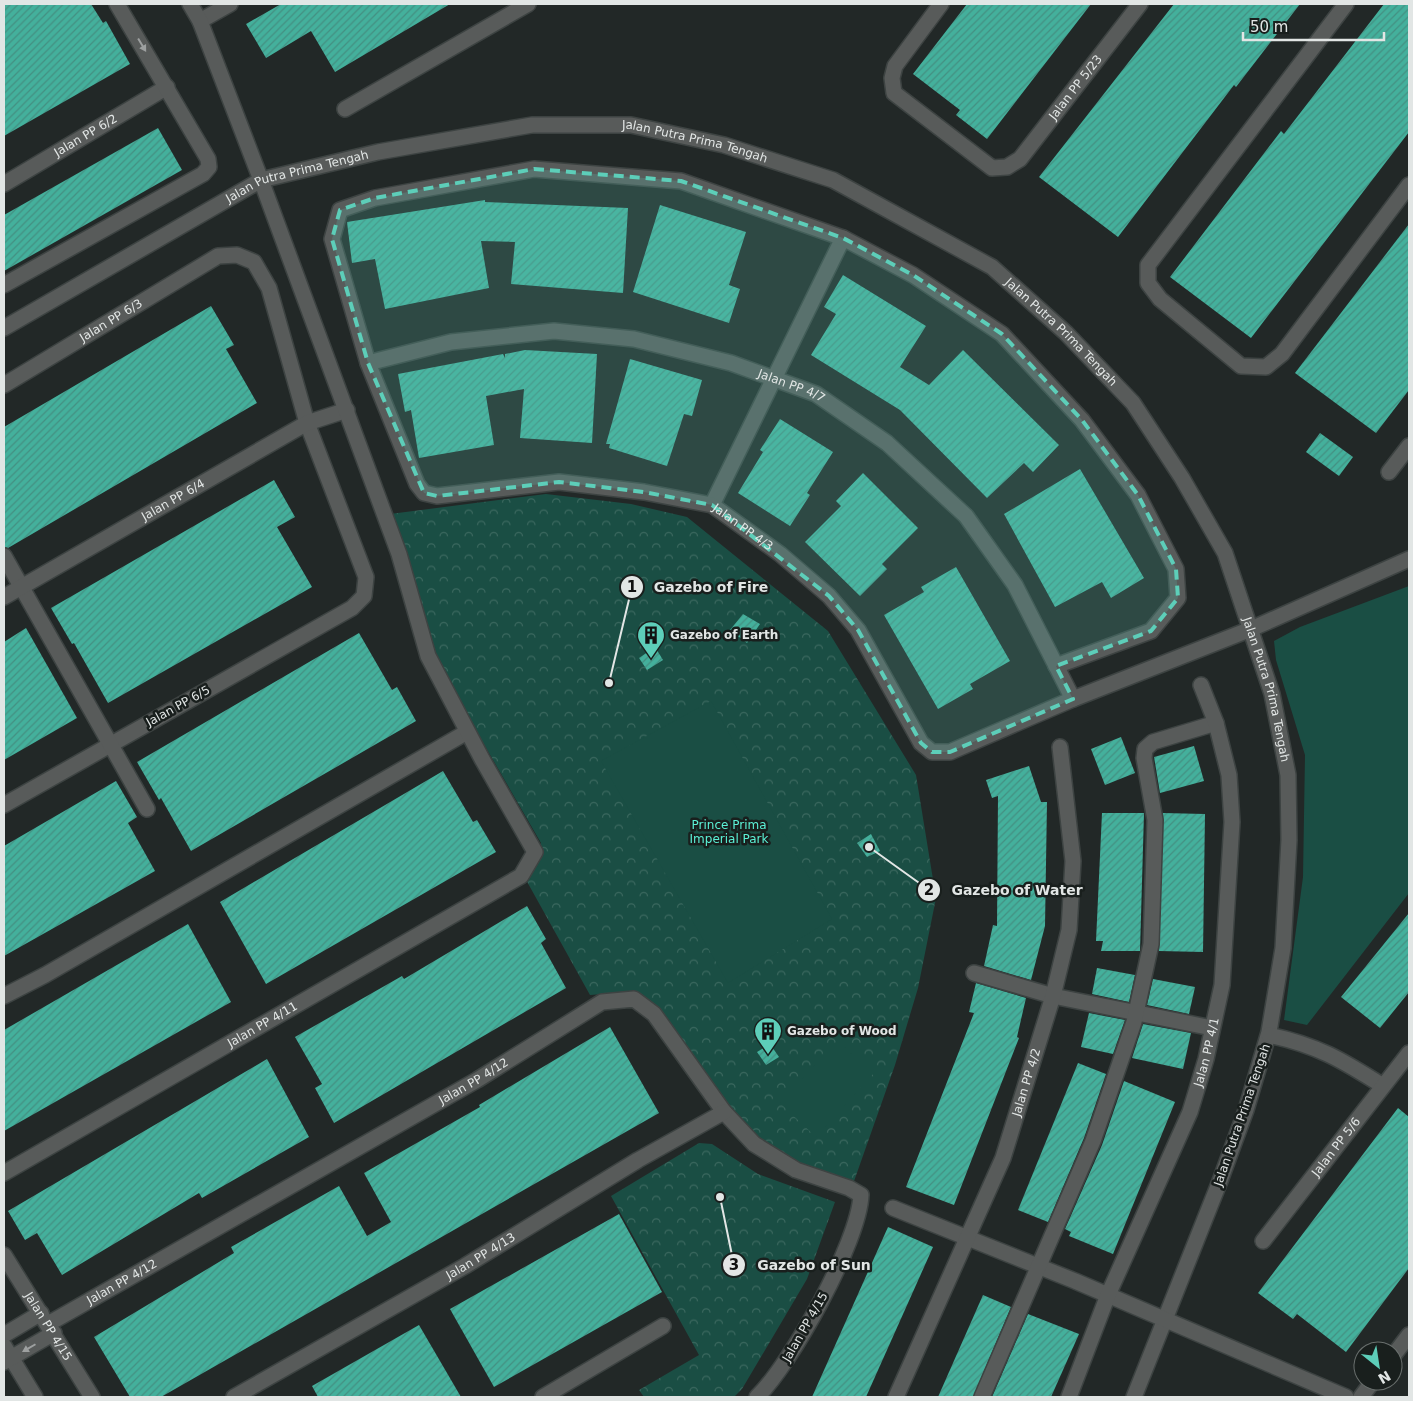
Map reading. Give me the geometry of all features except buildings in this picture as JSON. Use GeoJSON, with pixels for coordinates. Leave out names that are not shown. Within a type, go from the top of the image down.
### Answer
{"type":"FeatureCollection","features":[{"type":"Feature","properties":{"kind":"street"},"geometry":{"type":"LineString","coordinates":[[4,285],[203,174],[209,167],[208,159],[117,4]]}},
{"type":"Feature","properties":{"kind":"street"},"geometry":{"type":"LineString","coordinates":[[4,996],[45,975],[468,732],[428,656],[399,554],[347,410],[200,21],[190,4]]}},
{"type":"Feature","properties":{"kind":"street"},"geometry":{"type":"LineString","coordinates":[[200,21],[230,4]]}},
{"type":"Feature","properties":{"kind":"street"},"geometry":{"type":"LineString","coordinates":[[345,109],[528,4]]}},
{"type":"Feature","properties":{"kind":"street","name":"Jalan PP 5/23"},"geometry":{"type":"LineString","coordinates":[[941,4],[895,66],[892,78],[894,93],[992,168],[1007,167],[1020,159],[1140,4]]}},
{"type":"Feature","properties":{"kind":"street"},"geometry":{"type":"LineString","coordinates":[[1346,4],[1148,266],[1148,282],[1160,299],[1241,366],[1266,367],[1282,354],[1409,186]]}},
{"type":"Feature","properties":{"kind":"street","name":"Jalan PP 6/2"},"geometry":{"type":"LineString","coordinates":[[4,184],[167,87]]}},
{"type":"Feature","properties":{"kind":"street","name":"Jalan Putra Prima Tengah"},"geometry":{"type":"LineString","coordinates":[[4,328],[261,180],[378,152],[532,124],[631,125],[724,145],[833,180],[992,266],[1066,333],[1133,403],[1182,478],[1225,553],[1272,694],[1288,775],[1289,840],[1283,948],[1268,1035],[1246,1110],[1220,1181],[1134,1397]]}},
{"type":"Feature","properties":{"kind":"street"},"geometry":{"type":"LineString","coordinates":[[368,363],[332,239],[340,210],[376,198],[534,169],[682,181],[842,238],[913,275],[1002,334],[1082,420],[1138,495],[1176,569],[1178,598],[1151,631],[1056,666]]}},
{"type":"Feature","properties":{"kind":"street"},"geometry":{"type":"LineString","coordinates":[[712,505],[842,238]]}},
{"type":"Feature","properties":{"kind":"street","name":"Jalan PP 6/3"},"geometry":{"type":"LineString","coordinates":[[4,385],[218,256],[238,255],[254,262],[268,288],[307,423]]}},
{"type":"Feature","properties":{"kind":"street","name":"Jalan PP 4/7"},"geometry":{"type":"LineString","coordinates":[[368,363],[451,342],[554,330],[634,339],[731,363],[816,394],[887,443],[966,516],[1015,586],[1072,700]]}},
{"type":"Feature","properties":{"kind":"street","name":"Jalan PP 4/3"},"geometry":{"type":"LineString","coordinates":[[368,363],[417,484],[424,493],[437,496],[559,482],[644,492],[712,505],[780,554],[829,596],[858,630],[921,742],[932,752],[950,752],[1072,700]]}},
{"type":"Feature","properties":{"kind":"street","name":"Jalan PP 6/4"},"geometry":{"type":"LineString","coordinates":[[4,597],[307,423],[347,410]]}},
{"type":"Feature","properties":{"kind":"street","name":"Jalan PP 6/5"},"geometry":{"type":"LineString","coordinates":[[4,805],[352,608],[364,596],[366,577],[307,423]]}},
{"type":"Feature","properties":{"kind":"street"},"geometry":{"type":"LineString","coordinates":[[1389,472],[1409,446]]}},
{"type":"Feature","properties":{"kind":"street"},"geometry":{"type":"LineString","coordinates":[[4,556],[147,808]]}},
{"type":"Feature","properties":{"kind":"street"},"geometry":{"type":"LineString","coordinates":[[1072,700],[1251,629],[1409,559]]}},
{"type":"Feature","properties":{"kind":"street","name":"Jalan PP 4/1"},"geometry":{"type":"LineString","coordinates":[[1069,1397],[1108,1295],[1190,1112],[1222,985],[1232,822],[1229,775],[1216,723],[1201,685]]}},
{"type":"Feature","properties":{"kind":"street"},"geometry":{"type":"LineString","coordinates":[[982,1397],[1093,1141],[1136,1012],[1152,934],[1155,820],[1144,758],[1145,749],[1153,742],[1216,723]]}},
{"type":"Feature","properties":{"kind":"street","name":"Jalan PP 4/11"},"geometry":{"type":"LineString","coordinates":[[4,1174],[522,876],[536,852],[468,732]]}},
{"type":"Feature","properties":{"kind":"street","name":"Jalan PP 4/2"},"geometry":{"type":"LineString","coordinates":[[896,1397],[969,1239],[1003,1158],[1053,996],[1069,930],[1073,861],[1060,747]]}},
{"type":"Feature","properties":{"kind":"street"},"geometry":{"type":"LineString","coordinates":[[974,973],[1053,996],[1212,1028]]}},
{"type":"Feature","properties":{"kind":"street","name":"Jalan PP 4/12"},"geometry":{"type":"LineString","coordinates":[[48,1323],[146,1270],[477,1080],[602,1002],[634,1000],[654,1014],[724,1112],[754,1144],[796,1170],[850,1188],[861,1195]]}},
{"type":"Feature","properties":{"kind":"street"},"geometry":{"type":"LineString","coordinates":[[1268,1035],[1301,1042],[1337,1057],[1383,1086]]}},
{"type":"Feature","properties":{"kind":"street","name":"Jalan PP 5/6"},"geometry":{"type":"LineString","coordinates":[[1263,1242],[1409,1053]]}},
{"type":"Feature","properties":{"kind":"street","name":"Jalan PP 4/13"},"geometry":{"type":"LineString","coordinates":[[234,1397],[465,1266],[638,1160],[724,1112]]}},
{"type":"Feature","properties":{"kind":"street","name":"Jalan PP 4/15"},"geometry":{"type":"LineString","coordinates":[[757,1397],[772,1382],[824,1296],[860,1211],[861,1195]]}},
{"type":"Feature","properties":{"kind":"street"},"geometry":{"type":"LineString","coordinates":[[893,1208],[1040,1266],[1346,1397]]}},
{"type":"Feature","properties":{"kind":"street","name":"Jalan PP 4/15"},"geometry":{"type":"LineString","coordinates":[[4,1255],[48,1323],[92,1397]]}},
{"type":"Feature","properties":{"kind":"street"},"geometry":{"type":"LineString","coordinates":[[4,1335],[48,1323]]}},
{"type":"Feature","properties":{"kind":"street"},"geometry":{"type":"LineString","coordinates":[[35,1397],[6,1356],[48,1323]]}},
{"type":"Feature","properties":{"kind":"street"},"geometry":{"type":"LineString","coordinates":[[543,1397],[663,1326]]}},
{"type":"Feature","properties":{"kind":"highlighted area"},"geometry":{"type":"Polygon","coordinates":[[[534,169],[681,181],[843,238],[913,275],[1002,334],[1082,420],[1138,495],[1176,569],[1178,598],[1151,631],[1056,666],[1073,699],[950,752],[932,752],[921,743],[858,630],[829,596],[712,505],[644,492],[559,482],[437,496],[424,493],[368,363],[332,239],[340,210],[375,198],[534,169]]]}},
{"type":"Feature","properties":{"kind":"green space","name":"Prince Prima Imperial Park"},"geometry":{"type":"Polygon","coordinates":[[[546,494],[631,504],[687,517],[828,631],[916,775],[936,898],[918,988],[895,1065],[853,1184],[798,1167],[757,1142],[732,1111],[668,1019],[630,992],[590,995],[525,878],[541,843],[426,644],[390,514],[546,494]]]}},
{"type":"Feature","properties":{"kind":"green space"},"geometry":{"type":"Polygon","coordinates":[[[1409,586],[1409,893],[1307,1025],[1284,1020],[1303,877],[1305,755],[1276,660],[1274,641],[1300,627],[1409,586]]]}},
{"type":"Feature","properties":{"kind":"green space"},"geometry":{"type":"Polygon","coordinates":[[[711,701],[832,919],[728,983],[601,761],[711,701]]]}},
{"type":"Feature","properties":{"kind":"green space"},"geometry":{"type":"Polygon","coordinates":[[[837,1041],[874,1073],[816,1137],[780,1103],[837,1041]]]}},
{"type":"Feature","properties":{"kind":"green space"},"geometry":{"type":"Polygon","coordinates":[[[699,1143],[712,1144],[758,1174],[835,1202],[807,1279],[742,1389],[734,1397],[644,1397],[639,1390],[699,1355],[611,1196],[699,1143]]]}},
{"type":"Feature","properties":{"kind":"place","name":"Gazebo of Earth"},"geometry":{"type":"Point","coordinates":[651,659]}},
{"type":"Feature","properties":{"kind":"place","name":"Gazebo of Fire"},"geometry":{"type":"Point","coordinates":[609,683]}},
{"type":"Feature","properties":{"kind":"place","name":"Gazebo of Water"},"geometry":{"type":"Point","coordinates":[869,847]}},
{"type":"Feature","properties":{"kind":"place","name":"Gazebo of Wood"},"geometry":{"type":"Point","coordinates":[768,1055]}},
{"type":"Feature","properties":{"kind":"place","name":"Gazebo of Sun"},"geometry":{"type":"Point","coordinates":[720,1197]}}]}
